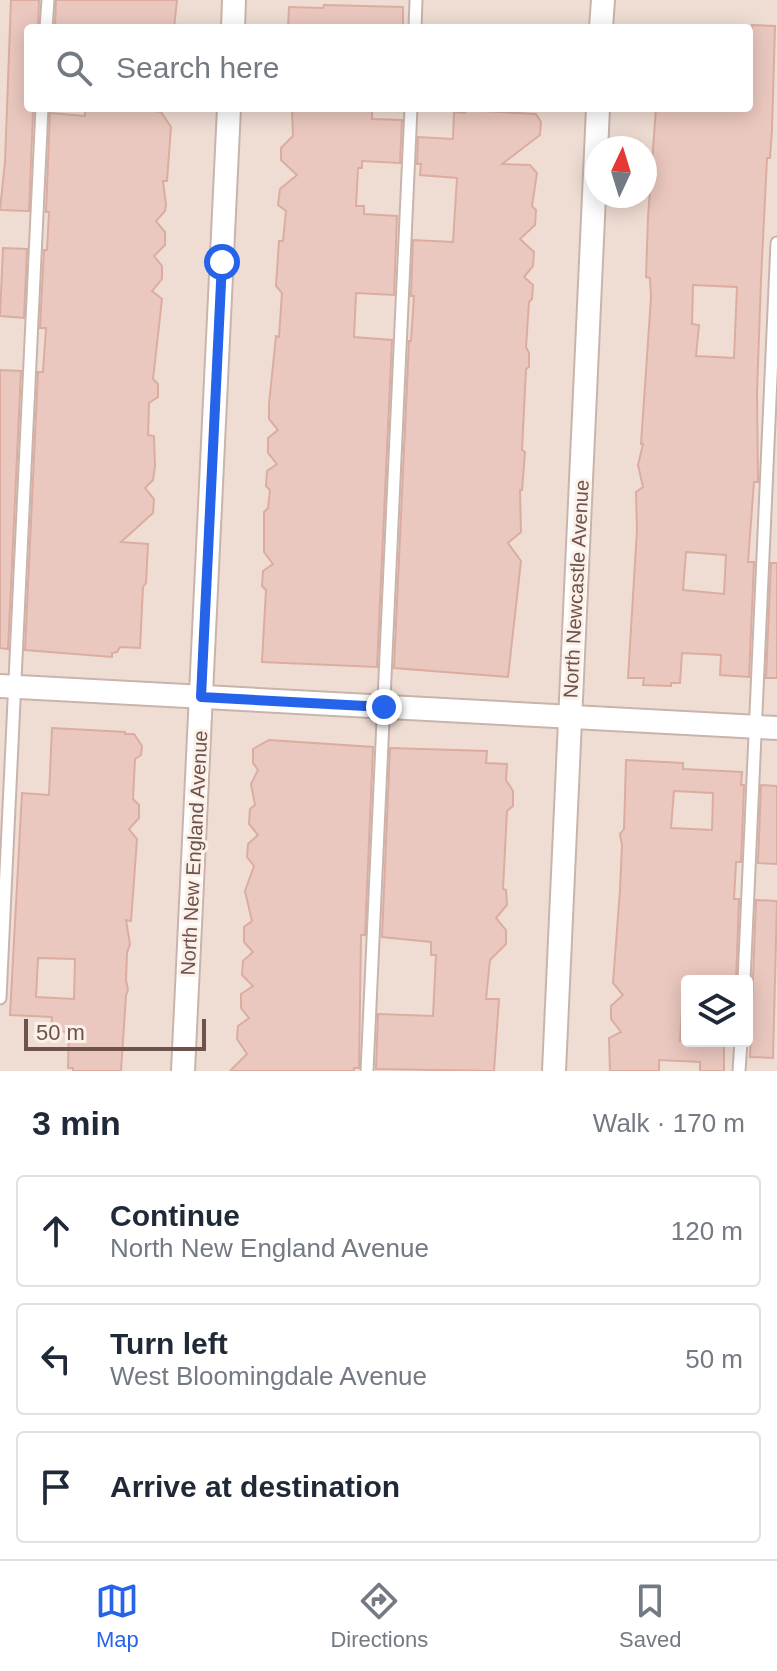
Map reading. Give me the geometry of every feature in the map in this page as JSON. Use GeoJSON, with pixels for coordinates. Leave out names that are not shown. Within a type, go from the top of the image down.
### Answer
{"type":"FeatureCollection","features":[{"type":"Feature","properties":{"kind":"street"},"geometry":{"type":"LineString","coordinates":[[233,24],[234,0]]}},
{"type":"Feature","properties":{"kind":"street"},"geometry":{"type":"LineString","coordinates":[[601,24],[603,0]]}},
{"type":"Feature","properties":{"kind":"street","name":"North New England Avenue"},"geometry":{"type":"LineString","coordinates":[[183,1071],[229,112]]}},
{"type":"Feature","properties":{"kind":"street","name":"North Newcastle Avenue"},"geometry":{"type":"LineString","coordinates":[[554,1071],[598,112]]}},
{"type":"Feature","properties":{"kind":"street"},"geometry":{"type":"LineString","coordinates":[[7,687],[766,727]]}},
{"type":"Feature","properties":{"kind":"lane"},"geometry":{"type":"LineString","coordinates":[[46,24],[48,0]]}},
{"type":"Feature","properties":{"kind":"lane"},"geometry":{"type":"LineString","coordinates":[[415,24],[416,0]]}},
{"type":"Feature","properties":{"kind":"lane"},"geometry":{"type":"LineString","coordinates":[[0,998],[7,687],[42,112]]}},
{"type":"Feature","properties":{"kind":"lane"},"geometry":{"type":"LineString","coordinates":[[367,1071],[411,112]]}},
{"type":"Feature","properties":{"kind":"lane"},"geometry":{"type":"LineString","coordinates":[[745,975],[766,727],[777,243]]}},
{"type":"Feature","properties":{"kind":"lane"},"geometry":{"type":"LineString","coordinates":[[739,1071],[741,1047]]}},
{"type":"Feature","properties":{"kind":"shaded area"},"geometry":{"type":"Polygon","coordinates":[[[0,0],[777,0],[777,1071],[0,1071],[0,0]]]}},
{"type":"Feature","properties":{"kind":"building"},"geometry":{"type":"Polygon","coordinates":[[[11,0],[39,0],[38,24],[24,24],[24,112],[33,112],[29,211],[0,210],[5,162],[11,0]]]}},
{"type":"Feature","properties":{"kind":"building"},"geometry":{"type":"Polygon","coordinates":[[[56,0],[177,0],[174,24],[55,24],[56,0]]]}},
{"type":"Feature","properties":{"kind":"building"},"geometry":{"type":"Polygon","coordinates":[[[324,5],[403,7],[403,24],[288,24],[289,7],[323,8],[324,5]]]}},
{"type":"Feature","properties":{"kind":"building"},"geometry":{"type":"Polygon","coordinates":[[[753,25],[775,26],[772,130],[770,158],[767,158],[761,280],[758,482],[754,482],[748,562],[754,562],[749,677],[720,675],[721,655],[682,653],[680,683],[671,683],[671,686],[643,685],[644,678],[628,678],[637,530],[636,492],[643,487],[638,465],[643,444],[651,298],[650,278],[646,277],[649,208],[657,208],[656,112],[753,112],[753,25]],[[693,285],[692,324],[699,325],[696,356],[734,358],[737,287],[693,285]],[[686,552],[683,590],[724,594],[726,555],[686,552]]]}},
{"type":"Feature","properties":{"kind":"building"},"geometry":{"type":"Polygon","coordinates":[[[85,112],[161,112],[171,127],[167,181],[163,181],[166,205],[156,221],[165,232],[165,245],[154,256],[162,266],[162,279],[152,291],[162,299],[153,379],[158,384],[158,397],[149,403],[148,435],[154,436],[155,466],[153,480],[145,488],[154,499],[153,513],[121,542],[148,544],[140,648],[120,647],[112,653],[112,657],[25,650],[38,372],[43,372],[46,328],[40,328],[49,212],[46,212],[50,113],[85,116],[85,112]]]}},
{"type":"Feature","properties":{"kind":"building"},"geometry":{"type":"Polygon","coordinates":[[[292,112],[372,112],[372,119],[402,120],[400,163],[362,161],[362,168],[358,168],[356,206],[364,206],[364,214],[397,216],[394,295],[356,293],[354,337],[392,340],[377,667],[262,662],[266,590],[262,586],[263,571],[273,564],[264,552],[264,512],[268,508],[270,490],[266,486],[267,471],[277,464],[268,453],[268,438],[278,430],[269,419],[269,404],[282,293],[276,286],[279,241],[283,241],[286,211],[278,205],[280,189],[297,175],[281,160],[281,148],[293,136],[292,112]]]}},
{"type":"Feature","properties":{"kind":"building"},"geometry":{"type":"Polygon","coordinates":[[[454,112],[536,114],[541,122],[540,135],[502,164],[530,165],[537,173],[532,206],[536,210],[535,225],[520,239],[534,252],[533,266],[524,277],[533,285],[526,347],[529,367],[526,369],[522,450],[525,452],[520,490],[521,532],[508,543],[521,561],[508,677],[394,668],[409,341],[414,296],[411,296],[413,240],[453,242],[457,178],[420,175],[421,164],[417,164],[418,137],[453,139],[454,112]]]}},
{"type":"Feature","properties":{"kind":"building"},"geometry":{"type":"Polygon","coordinates":[[[3,248],[27,249],[24,318],[0,316],[3,248]]]}},
{"type":"Feature","properties":{"kind":"building"},"geometry":{"type":"Polygon","coordinates":[[[0,370],[21,371],[8,649],[0,648],[0,370]]]}},
{"type":"Feature","properties":{"kind":"building"},"geometry":{"type":"Polygon","coordinates":[[[771,563],[777,563],[777,678],[766,678],[771,563]]]}},
{"type":"Feature","properties":{"kind":"building"},"geometry":{"type":"Polygon","coordinates":[[[52,728],[125,732],[134,734],[142,746],[141,755],[135,759],[133,799],[139,805],[139,818],[129,829],[137,839],[131,921],[126,920],[130,944],[121,1071],[73,1071],[73,1068],[68,1068],[69,1032],[51,1031],[52,1017],[10,1015],[22,793],[49,795],[52,728]],[[38,958],[36,997],[74,999],[75,959],[38,958]]]}},
{"type":"Feature","properties":{"kind":"building"},"geometry":{"type":"Polygon","coordinates":[[[269,740],[373,747],[365,935],[361,935],[359,1068],[354,1068],[354,1071],[230,1071],[247,1054],[237,1039],[238,1026],[249,1018],[241,1008],[241,994],[253,986],[242,975],[243,961],[253,952],[244,942],[244,927],[252,921],[245,891],[254,866],[247,857],[248,844],[258,835],[249,824],[250,809],[255,805],[251,784],[258,770],[253,763],[253,749],[269,740]]]}},
{"type":"Feature","properties":{"kind":"building"},"geometry":{"type":"Polygon","coordinates":[[[390,748],[487,751],[486,763],[507,764],[506,780],[513,791],[513,806],[507,811],[503,889],[506,890],[507,905],[496,918],[506,930],[506,944],[490,960],[486,999],[499,999],[494,1071],[376,1069],[378,1014],[433,1016],[436,955],[431,955],[431,942],[382,937],[390,748]]]}},
{"type":"Feature","properties":{"kind":"building"},"geometry":{"type":"Polygon","coordinates":[[[626,760],[683,763],[683,769],[742,772],[741,862],[736,862],[734,899],[739,899],[736,975],[681,975],[681,1047],[724,1047],[724,1071],[700,1071],[700,1062],[659,1060],[659,1071],[610,1071],[609,1038],[621,1032],[611,1019],[611,1006],[623,995],[613,983],[620,890],[620,834],[624,829],[626,760]],[[674,791],[671,828],[712,830],[713,793],[674,791]]]}},
{"type":"Feature","properties":{"kind":"building"},"geometry":{"type":"Polygon","coordinates":[[[761,785],[777,786],[777,864],[758,863],[761,785]]]}},
{"type":"Feature","properties":{"kind":"building"},"geometry":{"type":"Polygon","coordinates":[[[756,900],[777,901],[773,1058],[750,1057],[750,1047],[753,1047],[756,900]]]}},
{"type":"Feature","properties":{"kind":"route"},"geometry":{"type":"LineString","coordinates":[[222,262],[201,697],[384,707]]}}]}
